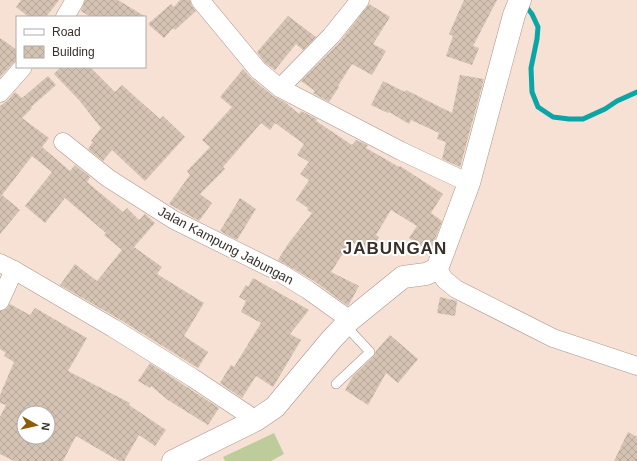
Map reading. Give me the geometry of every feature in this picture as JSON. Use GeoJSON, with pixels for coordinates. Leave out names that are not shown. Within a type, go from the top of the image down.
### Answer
{"type":"FeatureCollection","features":[{"type":"Feature","properties":{"kind":"street"},"geometry":{"type":"LineString","coordinates":[[66,16],[75,0]]}},
{"type":"Feature","properties":{"kind":"street"},"geometry":{"type":"LineString","coordinates":[[200,0],[258,70],[280,88],[401,151],[469,183]]}},
{"type":"Feature","properties":{"kind":"street"},"geometry":{"type":"LineString","coordinates":[[280,88],[327,41],[360,0]]}},
{"type":"Feature","properties":{"kind":"street"},"geometry":{"type":"LineString","coordinates":[[173,461],[256,420],[275,408],[347,322],[403,278],[426,274],[437,269],[469,183],[517,8]]}},
{"type":"Feature","properties":{"kind":"street"},"geometry":{"type":"LineString","coordinates":[[0,93],[22,68]]}},
{"type":"Feature","properties":{"kind":"street","name":"Jalan Kampung Jabungan"},"geometry":{"type":"LineString","coordinates":[[63,142],[108,178],[174,220],[280,272],[308,290],[347,322]]}},
{"type":"Feature","properties":{"kind":"street"},"geometry":{"type":"LineString","coordinates":[[0,301],[7,266],[113,328],[193,378],[256,420]]}},
{"type":"Feature","properties":{"kind":"street"},"geometry":{"type":"LineString","coordinates":[[437,269],[445,280],[456,289],[553,338],[637,366]]}},
{"type":"Feature","properties":{"kind":"lane"},"geometry":{"type":"LineString","coordinates":[[336,384],[370,352],[347,322]]}},
{"type":"Feature","properties":{"kind":"green space"},"geometry":{"type":"Polygon","coordinates":[[[274,433],[284,454],[271,461],[225,461],[223,457],[274,433]]]}},
{"type":"Feature","properties":{"kind":"building"},"geometry":{"type":"Polygon","coordinates":[[[21,0],[59,0],[47,16],[28,16],[16,7],[21,0]]]}},
{"type":"Feature","properties":{"kind":"building"},"geometry":{"type":"Polygon","coordinates":[[[85,0],[118,0],[144,16],[89,16],[81,11],[85,0]]]}},
{"type":"Feature","properties":{"kind":"building"},"geometry":{"type":"Polygon","coordinates":[[[180,0],[190,0],[196,11],[175,30],[173,28],[164,38],[148,24],[171,4],[174,7],[180,0]]]}},
{"type":"Feature","properties":{"kind":"building"},"geometry":{"type":"Polygon","coordinates":[[[464,0],[497,0],[473,46],[479,48],[472,65],[446,56],[453,36],[449,34],[464,0]]]}},
{"type":"Feature","properties":{"kind":"building"},"geometry":{"type":"Polygon","coordinates":[[[369,4],[390,17],[373,44],[386,51],[372,75],[352,64],[329,102],[313,93],[315,91],[301,81],[339,43],[369,4]]]}},
{"type":"Feature","properties":{"kind":"building"},"geometry":{"type":"Polygon","coordinates":[[[288,16],[316,37],[303,50],[296,44],[275,70],[265,63],[257,52],[288,16]]]}},
{"type":"Feature","properties":{"kind":"building"},"geometry":{"type":"Polygon","coordinates":[[[0,38],[16,49],[16,60],[0,77],[0,38]]]}},
{"type":"Feature","properties":{"kind":"building"},"geometry":{"type":"Polygon","coordinates":[[[60,68],[91,68],[115,92],[122,85],[160,119],[163,116],[185,137],[145,181],[112,150],[103,161],[88,149],[93,142],[91,141],[101,128],[79,100],[54,74],[60,68]]]}},
{"type":"Feature","properties":{"kind":"building"},"geometry":{"type":"Polygon","coordinates":[[[243,69],[251,78],[273,96],[286,103],[299,114],[301,111],[317,119],[316,121],[352,145],[356,140],[368,145],[366,148],[399,167],[400,166],[443,194],[431,213],[442,221],[430,252],[409,238],[417,226],[391,210],[376,235],[379,237],[369,253],[351,241],[331,272],[359,286],[348,306],[314,281],[278,260],[288,244],[312,213],[307,210],[308,208],[296,200],[309,180],[300,174],[309,162],[297,155],[304,144],[275,123],[270,130],[261,123],[223,167],[225,169],[200,194],[212,203],[199,221],[169,204],[190,175],[187,171],[210,147],[202,140],[232,107],[220,97],[243,69]]]}},
{"type":"Feature","properties":{"kind":"building"},"geometry":{"type":"Polygon","coordinates":[[[460,75],[484,79],[460,167],[442,159],[446,142],[437,139],[439,133],[411,120],[409,124],[389,112],[388,113],[371,105],[383,81],[405,92],[406,90],[452,113],[460,75]]]}},
{"type":"Feature","properties":{"kind":"building"},"geometry":{"type":"Polygon","coordinates":[[[48,76],[56,85],[31,107],[32,108],[22,118],[49,138],[42,147],[70,171],[75,165],[90,177],[87,182],[123,212],[127,208],[139,220],[145,214],[155,223],[134,247],[162,267],[157,274],[204,303],[184,336],[208,352],[198,368],[119,319],[60,285],[75,264],[97,281],[122,250],[104,235],[106,233],[65,198],[45,223],[25,206],[52,172],[32,156],[2,195],[20,210],[0,234],[0,106],[15,92],[22,98],[48,76]]]}},
{"type":"Feature","properties":{"kind":"building"},"geometry":{"type":"Polygon","coordinates":[[[240,198],[256,209],[237,240],[220,231],[240,198]]]}},
{"type":"Feature","properties":{"kind":"building"},"geometry":{"type":"Polygon","coordinates":[[[253,278],[309,310],[290,334],[301,340],[273,387],[256,376],[242,398],[220,383],[231,365],[234,367],[261,323],[241,312],[246,301],[239,297],[246,285],[248,287],[253,278]]]}},
{"type":"Feature","properties":{"kind":"building"},"geometry":{"type":"Polygon","coordinates":[[[440,297],[457,301],[455,316],[437,313],[440,297]]]}},
{"type":"Feature","properties":{"kind":"building"},"geometry":{"type":"Polygon","coordinates":[[[10,304],[30,315],[35,308],[87,338],[68,371],[130,403],[129,405],[166,430],[155,446],[139,435],[124,461],[119,461],[76,436],[63,461],[14,461],[0,454],[0,417],[6,405],[0,403],[0,395],[14,362],[4,356],[6,353],[0,349],[0,311],[6,309],[10,304]]]}},
{"type":"Feature","properties":{"kind":"building"},"geometry":{"type":"Polygon","coordinates":[[[390,335],[418,359],[398,383],[386,373],[368,405],[345,390],[353,376],[374,356],[376,351],[390,335]]]}},
{"type":"Feature","properties":{"kind":"building"},"geometry":{"type":"Polygon","coordinates":[[[150,363],[219,408],[208,425],[168,400],[151,386],[150,388],[138,381],[150,363]]]}},
{"type":"Feature","properties":{"kind":"building"},"geometry":{"type":"Polygon","coordinates":[[[628,432],[637,437],[637,461],[614,461],[628,432]]]}},
{"type":"Feature","properties":{"kind":"waterway"},"geometry":{"type":"LineString","coordinates":[[524,4],[532,14],[538,27],[531,68],[532,92],[538,107],[553,117],[583,119],[637,92]]}},
{"type":"Feature","properties":{"kind":"district","name":"JABUNGAN"},"geometry":{"type":"Point","coordinates":[395,248]}}]}
